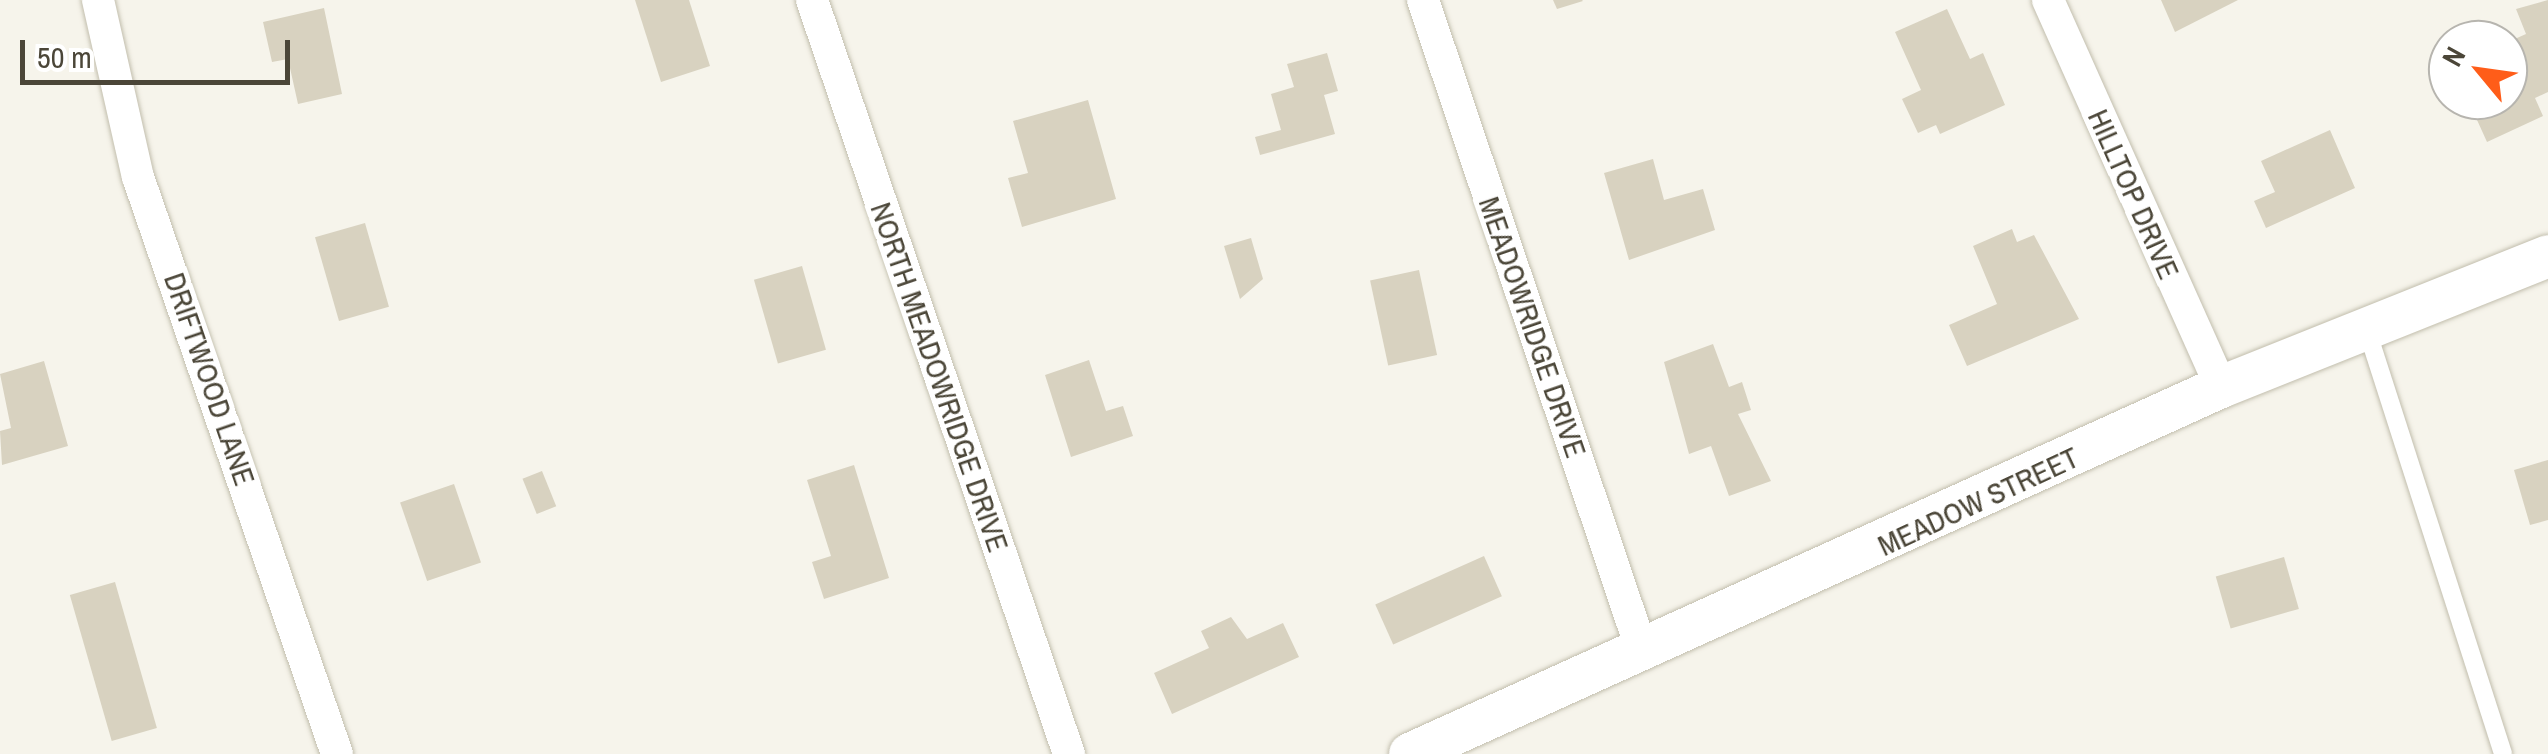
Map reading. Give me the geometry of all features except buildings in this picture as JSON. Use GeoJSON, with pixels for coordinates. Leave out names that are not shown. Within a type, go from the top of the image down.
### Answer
{"type":"FeatureCollection","features":[{"type":"Feature","properties":{"kind":"street","name":"DRIFTWOOD LANE"},"geometry":{"type":"LineString","coordinates":[[98,0],[138,177],[337,754]]}},
{"type":"Feature","properties":{"kind":"street","name":"NORTH MEADOWRIDGE DRIVE"},"geometry":{"type":"LineString","coordinates":[[812,0],[1069,754]]}},
{"type":"Feature","properties":{"kind":"street","name":"MEADOWRIDGE DRIVE"},"geometry":{"type":"LineString","coordinates":[[1423,0],[1644,654]]}},
{"type":"Feature","properties":{"kind":"street","name":"HILLTOP DRIVE"},"geometry":{"type":"LineString","coordinates":[[2048,0],[2221,386]]}},
{"type":"Feature","properties":{"kind":"street","name":"MEADOW STREET"},"geometry":{"type":"LineString","coordinates":[[1410,754],[1644,654],[2221,386],[2548,256]]}},
{"type":"Feature","properties":{"kind":"lane"},"geometry":{"type":"LineString","coordinates":[[2367,329],[2504,754]]}}]}
